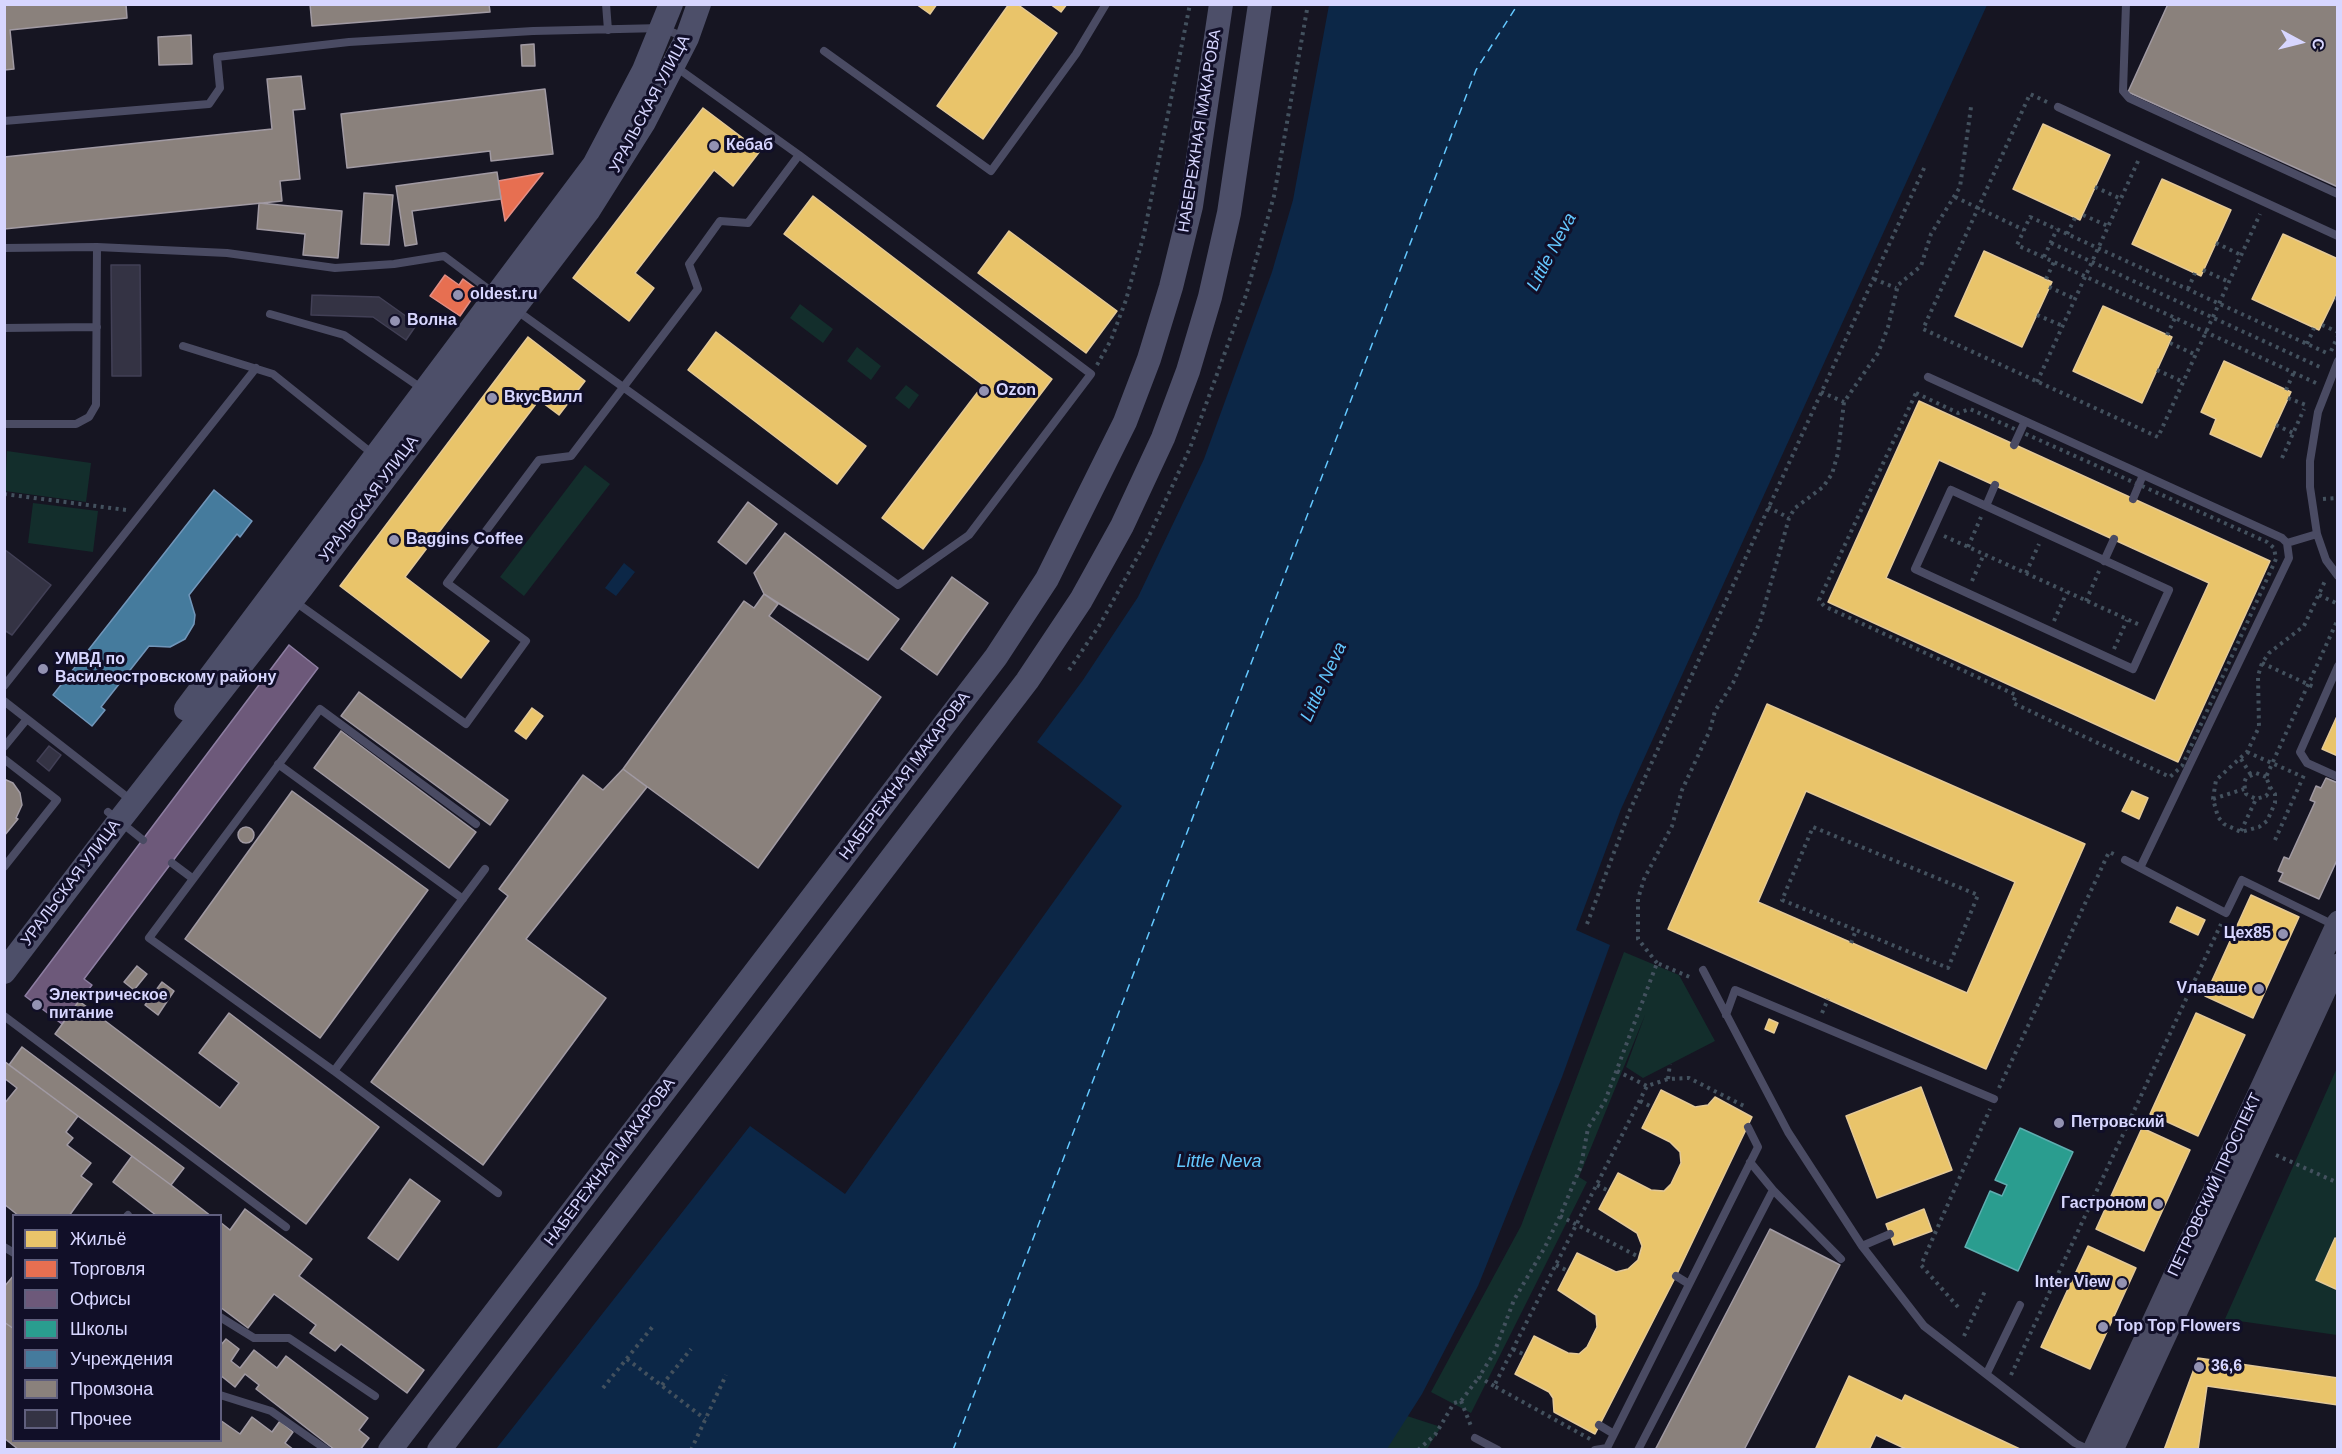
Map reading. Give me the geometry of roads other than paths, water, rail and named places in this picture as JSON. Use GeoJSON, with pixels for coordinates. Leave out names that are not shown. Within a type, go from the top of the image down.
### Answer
{"type":"FeatureCollection","features":[{"type":"Feature","properties":{"kind":"main road","name":"УРАЛЬСКАЯ УЛИЦА"},"geometry":{"type":"LineString","coordinates":[[4,947],[292,600],[433,398],[505,302],[606,185],[662,60],[662,28],[671,4]]}},
{"type":"Feature","properties":{"kind":"main road","name":"УРАЛЬСКАЯ УЛИЦА"},"geometry":{"type":"LineString","coordinates":[[662,60],[687,38],[699,4]]}},
{"type":"Feature","properties":{"kind":"main road","name":"НАБЕРЕЖНАЯ МАКАРОВА"},"geometry":{"type":"LineString","coordinates":[[390,1449],[1002,647],[1047,579],[1125,422],[1149,359],[1171,287],[1191,206],[1221,4]]}},
{"type":"Feature","properties":{"kind":"main road"},"geometry":{"type":"LineString","coordinates":[[439,1449],[1027,681],[1080,600],[1122,526],[1163,438],[1188,371],[1210,297],[1229,213],[1260,4]]}},
{"type":"Feature","properties":{"kind":"main road","name":"УРАЛЬСКАЯ УЛИЦА"},"geometry":{"type":"LineString","coordinates":[[4,972],[376,457],[433,398]]}},
{"type":"Feature","properties":{"kind":"street","name":"ПЕТРОВСКИЙ ПРОСПЕКТ"},"geometry":{"type":"LineString","coordinates":[[2113,1449],[2159,1331],[2242,1147],[2337,924]]}},
{"type":"Feature","properties":{"kind":"street","name":"ПЕТРОВСКИЙ ПРОСПЕКТ"},"geometry":{"type":"LineString","coordinates":[[2242,1147],[2337,964]]}},
{"type":"Feature","properties":{"kind":"street","name":"ПЕТРОВСКИЙ ПРОСПЕКТ"},"geometry":{"type":"LineString","coordinates":[[2092,1449],[2159,1331]]}},
{"type":"Feature","properties":{"kind":"lane"},"geometry":{"type":"LineString","coordinates":[[606,4],[608,30]]}},
{"type":"Feature","properties":{"kind":"lane"},"geometry":{"type":"LineString","coordinates":[[824,51],[991,171],[1076,54],[1107,4]]}},
{"type":"Feature","properties":{"kind":"lane"},"geometry":{"type":"LineString","coordinates":[[2126,4],[2123,91],[2129,98],[2337,194]]}},
{"type":"Feature","properties":{"kind":"lane"},"geometry":{"type":"LineString","coordinates":[[4,121],[209,104],[220,88],[217,57],[349,42],[533,31],[662,28],[687,38]]}},
{"type":"Feature","properties":{"kind":"lane"},"geometry":{"type":"LineString","coordinates":[[4,248],[97,247],[227,253],[335,268],[394,264],[444,256],[898,585],[969,535],[1091,374],[800,155],[662,60]]}},
{"type":"Feature","properties":{"kind":"lane"},"geometry":{"type":"LineString","coordinates":[[2058,107],[2337,236]]}},
{"type":"Feature","properties":{"kind":"lane"},"geometry":{"type":"LineString","coordinates":[[292,600],[466,724],[526,641],[447,583],[539,460],[571,456],[698,289],[689,264],[720,221],[748,224],[800,155]]}},
{"type":"Feature","properties":{"kind":"lane"},"geometry":{"type":"LineString","coordinates":[[4,424],[76,424],[89,417],[96,405],[97,247]]}},
{"type":"Feature","properties":{"kind":"lane"},"geometry":{"type":"LineString","coordinates":[[270,314],[344,335],[433,398]]}},
{"type":"Feature","properties":{"kind":"lane"},"geometry":{"type":"LineString","coordinates":[[4,328],[97,327]]}},
{"type":"Feature","properties":{"kind":"lane"},"geometry":{"type":"LineString","coordinates":[[183,346],[273,374],[376,457]]}},
{"type":"Feature","properties":{"kind":"lane"},"geometry":{"type":"LineString","coordinates":[[2337,360],[2316,420],[2310,461],[2310,487],[2318,534],[2331,569],[2337,576]]}},
{"type":"Feature","properties":{"kind":"lane"},"geometry":{"type":"LineString","coordinates":[[4,686],[256,368]]}},
{"type":"Feature","properties":{"kind":"lane"},"geometry":{"type":"LineString","coordinates":[[1928,377],[2282,538],[2287,543],[2289,558],[2140,868]]}},
{"type":"Feature","properties":{"kind":"lane"},"geometry":{"type":"LineString","coordinates":[[2014,444],[2025,421]]}},
{"type":"Feature","properties":{"kind":"lane"},"geometry":{"type":"LineString","coordinates":[[2133,499],[2143,475]]}},
{"type":"Feature","properties":{"kind":"lane"},"geometry":{"type":"LineString","coordinates":[[1986,506],[1995,485]]}},
{"type":"Feature","properties":{"kind":"lane"},"geometry":{"type":"LineString","coordinates":[[1951,490],[1986,506],[2169,590],[2133,669],[1915,569],[1951,490]]}},
{"type":"Feature","properties":{"kind":"lane"},"geometry":{"type":"LineString","coordinates":[[2287,543],[2318,534]]}},
{"type":"Feature","properties":{"kind":"lane"},"geometry":{"type":"LineString","coordinates":[[2104,561],[2114,539]]}},
{"type":"Feature","properties":{"kind":"lane"},"geometry":{"type":"LineString","coordinates":[[2337,666],[2301,747],[2302,758],[2337,777]]}},
{"type":"Feature","properties":{"kind":"lane"},"geometry":{"type":"LineString","coordinates":[[4,701],[27,719],[121,807],[142,840]]}},
{"type":"Feature","properties":{"kind":"lane"},"geometry":{"type":"LineString","coordinates":[[476,824],[320,709],[148,938],[334,1071],[498,1193]]}},
{"type":"Feature","properties":{"kind":"lane"},"geometry":{"type":"LineString","coordinates":[[4,747],[27,719]]}},
{"type":"Feature","properties":{"kind":"lane"},"geometry":{"type":"LineString","coordinates":[[4,759],[57,800],[4,867]]}},
{"type":"Feature","properties":{"kind":"lane"},"geometry":{"type":"LineString","coordinates":[[278,764],[463,899]]}},
{"type":"Feature","properties":{"kind":"lane"},"geometry":{"type":"LineString","coordinates":[[2124,860],[2226,913],[2242,880],[2337,924]]}},
{"type":"Feature","properties":{"kind":"lane"},"geometry":{"type":"LineString","coordinates":[[172,862],[192,878]]}},
{"type":"Feature","properties":{"kind":"lane"},"geometry":{"type":"LineString","coordinates":[[334,1071],[485,869]]}},
{"type":"Feature","properties":{"kind":"lane"},"geometry":{"type":"LineString","coordinates":[[1703,970],[1788,1132],[1862,1246],[1924,1326],[2075,1443],[2092,1449]]}},
{"type":"Feature","properties":{"kind":"lane"},"geometry":{"type":"LineString","coordinates":[[1726,1015],[1735,990],[1994,1099]]}},
{"type":"Feature","properties":{"kind":"lane"},"geometry":{"type":"LineString","coordinates":[[4,1016],[286,1227]]}},
{"type":"Feature","properties":{"kind":"lane"},"geometry":{"type":"LineString","coordinates":[[1595,1449],[1607,1448],[1758,1147],[1748,1127]]}},
{"type":"Feature","properties":{"kind":"lane"},"geometry":{"type":"LineString","coordinates":[[1750,1162],[1773,1190],[1841,1259]]}},
{"type":"Feature","properties":{"kind":"lane"},"geometry":{"type":"LineString","coordinates":[[1638,1449],[1773,1190]]}},
{"type":"Feature","properties":{"kind":"lane"},"geometry":{"type":"LineString","coordinates":[[1862,1246],[1890,1234]]}},
{"type":"Feature","properties":{"kind":"lane"},"geometry":{"type":"LineString","coordinates":[[1676,1276],[1689,1284]]}},
{"type":"Feature","properties":{"kind":"lane"},"geometry":{"type":"LineString","coordinates":[[1987,1373],[2020,1305]]}},
{"type":"Feature","properties":{"kind":"lane"},"geometry":{"type":"LineString","coordinates":[[222,1318],[254,1338],[289,1338],[375,1396]]}},
{"type":"Feature","properties":{"kind":"lane"},"geometry":{"type":"LineString","coordinates":[[222,1396],[271,1411],[327,1449]]}},
{"type":"Feature","properties":{"kind":"lane"},"geometry":{"type":"LineString","coordinates":[[1599,1425],[1614,1434]]}},
{"type":"Feature","properties":{"kind":"lane"},"geometry":{"type":"LineString","coordinates":[[1475,1438],[1498,1449]]}},
{"type":"Feature","properties":{"kind":"water","name":"Little Neva"},"geometry":{"type":"Polygon","coordinates":[[[1329,5],[1987,5],[1621,809],[1576,930],[1610,945],[1562,1077],[1478,1286],[1422,1394],[1387,1449],[496,1449],[750,1126],[845,1194],[1122,806],[1037,742],[1083,680],[1138,597],[1204,459],[1272,272],[1293,200],[1329,5]]]}},
{"type":"Feature","properties":{"kind":"water"},"geometry":{"type":"Polygon","coordinates":[[[624,563],[635,572],[616,596],[605,588],[624,563]]]}},
{"type":"Feature","properties":{"kind":"place","name":"Кебаб"},"geometry":{"type":"Point","coordinates":[714,146]}},
{"type":"Feature","properties":{"kind":"place","name":"oldest.ru"},"geometry":{"type":"Point","coordinates":[458,295]}},
{"type":"Feature","properties":{"kind":"place","name":"Волна"},"geometry":{"type":"Point","coordinates":[395,321]}},
{"type":"Feature","properties":{"kind":"place","name":"Ozon"},"geometry":{"type":"Point","coordinates":[984,391]}},
{"type":"Feature","properties":{"kind":"place","name":"ВкусВилл"},"geometry":{"type":"Point","coordinates":[492,398]}},
{"type":"Feature","properties":{"kind":"place","name":"Baggins Coffee"},"geometry":{"type":"Point","coordinates":[394,540]}},
{"type":"Feature","properties":{"kind":"place","name":"УМВД по Василеостровскому району"},"geometry":{"type":"Point","coordinates":[43,669]}},
{"type":"Feature","properties":{"kind":"place","name":"Цех85"},"geometry":{"type":"Point","coordinates":[2283,934]}},
{"type":"Feature","properties":{"kind":"place","name":"Vлаваше"},"geometry":{"type":"Point","coordinates":[2259,989]}},
{"type":"Feature","properties":{"kind":"place","name":"Электрическое питание"},"geometry":{"type":"Point","coordinates":[37,1005]}},
{"type":"Feature","properties":{"kind":"place","name":"Петровский"},"geometry":{"type":"Point","coordinates":[2059,1123]}},
{"type":"Feature","properties":{"kind":"place","name":"Гастроном"},"geometry":{"type":"Point","coordinates":[2158,1204]}},
{"type":"Feature","properties":{"kind":"place","name":"Inter View"},"geometry":{"type":"Point","coordinates":[2122,1283]}},
{"type":"Feature","properties":{"kind":"place","name":"Top Top Flowers"},"geometry":{"type":"Point","coordinates":[2103,1327]}},
{"type":"Feature","properties":{"kind":"place","name":"36,6"},"geometry":{"type":"Point","coordinates":[2199,1367]}}]}
